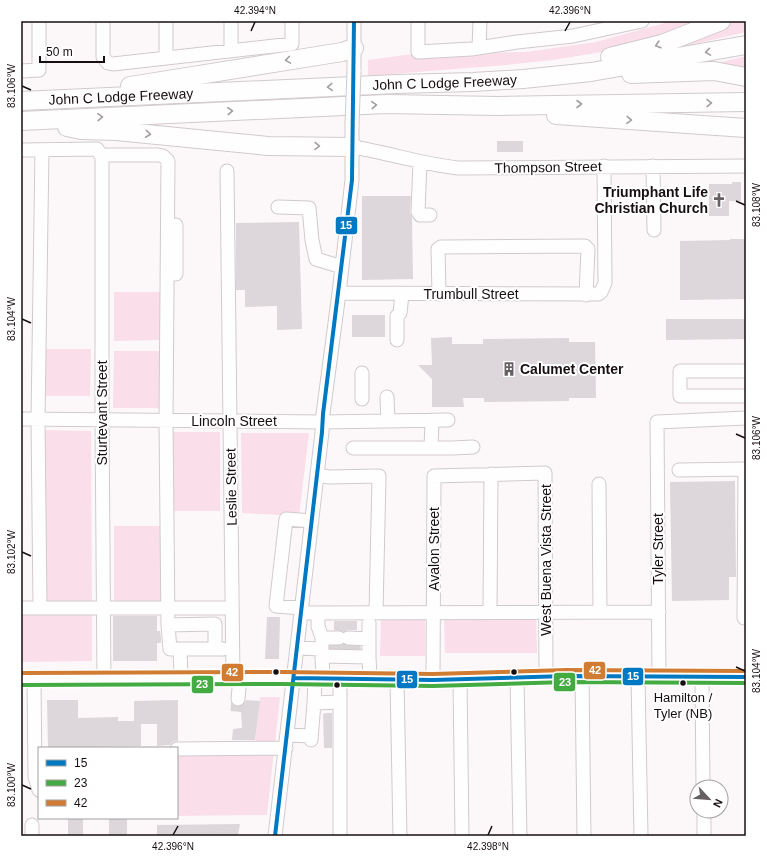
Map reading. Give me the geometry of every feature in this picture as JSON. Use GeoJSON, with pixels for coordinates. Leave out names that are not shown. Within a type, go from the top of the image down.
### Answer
{"type":"FeatureCollection","features":[{"type":"Feature","properties":{"kind":"highway"},"geometry":{"type":"LineString","coordinates":[[473,82],[511,70],[601,59],[628,53],[662,44],[721,21]]}},
{"type":"Feature","properties":{"kind":"highway","name":"John C Lodge Freeway"},"geometry":{"type":"LineString","coordinates":[[21,101],[523,79],[592,72],[746,45]]}},
{"type":"Feature","properties":{"kind":"highway"},"geometry":{"type":"LineString","coordinates":[[91,98],[112,90],[342,52],[354,48]]}},
{"type":"Feature","properties":{"kind":"highway"},"geometry":{"type":"LineString","coordinates":[[592,72],[642,74],[714,71],[746,77]]}},
{"type":"Feature","properties":{"kind":"highway","name":"John C Lodge Freeway"},"geometry":{"type":"LineString","coordinates":[[27,120],[386,104],[498,106],[740,103]]}},
{"type":"Feature","properties":{"kind":"highway"},"geometry":{"type":"LineString","coordinates":[[498,106],[534,114],[746,128]]}},
{"type":"Feature","properties":{"kind":"highway"},"geometry":{"type":"LineString","coordinates":[[27,120],[81,130],[116,131],[268,146],[353,147]]}},
{"type":"Feature","properties":{"kind":"main road"},"geometry":{"type":"LineString","coordinates":[[27,679],[397,678],[433,680],[582,676],[746,677]]}},
{"type":"Feature","properties":{"kind":"street"},"geometry":{"type":"LineString","coordinates":[[21,71],[39,70],[39,21]]}},
{"type":"Feature","properties":{"kind":"street"},"geometry":{"type":"LineString","coordinates":[[102,21],[102,53],[105,60],[113,64],[292,44],[292,21]]}},
{"type":"Feature","properties":{"kind":"street"},"geometry":{"type":"LineString","coordinates":[[166,21],[166,58]]}},
{"type":"Feature","properties":{"kind":"street"},"geometry":{"type":"LineString","coordinates":[[231,21],[231,51]]}},
{"type":"Feature","properties":{"kind":"street"},"geometry":{"type":"LineString","coordinates":[[275,836],[312,521],[322,422],[340,293],[352,180],[354,21]]}},
{"type":"Feature","properties":{"kind":"street"},"geometry":{"type":"LineString","coordinates":[[418,21],[418,52],[479,48],[573,36],[604,25],[642,21]]}},
{"type":"Feature","properties":{"kind":"street"},"geometry":{"type":"LineString","coordinates":[[479,48],[480,21]]}},
{"type":"Feature","properties":{"kind":"street","name":"Thompson Street"},"geometry":{"type":"LineString","coordinates":[[353,147],[378,151],[434,165],[458,168],[746,166]]}},
{"type":"Feature","properties":{"kind":"street"},"geometry":{"type":"LineString","coordinates":[[21,150],[99,152],[163,156],[168,161],[174,228],[176,274]]}},
{"type":"Feature","properties":{"kind":"street"},"geometry":{"type":"LineString","coordinates":[[40,608],[38,420],[42,150]]}},
{"type":"Feature","properties":{"kind":"street","name":"Sturtevant Street"},"geometry":{"type":"LineString","coordinates":[[99,152],[102,186],[104,679]]}},
{"type":"Feature","properties":{"kind":"street"},"geometry":{"type":"LineString","coordinates":[[420,162],[418,212],[420,215],[430,215]]}},
{"type":"Feature","properties":{"kind":"street","name":"Trumbull Street"},"geometry":{"type":"LineString","coordinates":[[340,293],[598,294],[601,292],[605,283],[604,166]]}},
{"type":"Feature","properties":{"kind":"street"},"geometry":{"type":"LineString","coordinates":[[653,166],[654,230]]}},
{"type":"Feature","properties":{"kind":"street"},"geometry":{"type":"LineString","coordinates":[[176,171],[166,421],[168,625],[170,649],[232,649]]}},
{"type":"Feature","properties":{"kind":"street","name":"Leslie Street"},"geometry":{"type":"LineString","coordinates":[[226,171],[232,649],[238,699]]}},
{"type":"Feature","properties":{"kind":"street"},"geometry":{"type":"LineString","coordinates":[[278,207],[309,208],[312,240],[316,259],[342,267]]}},
{"type":"Feature","properties":{"kind":"street"},"geometry":{"type":"LineString","coordinates":[[439,294],[438,249],[441,247],[584,246],[588,249],[586,295]]}},
{"type":"Feature","properties":{"kind":"street"},"geometry":{"type":"LineString","coordinates":[[397,340],[398,316],[400,313],[402,294]]}},
{"type":"Feature","properties":{"kind":"street"},"geometry":{"type":"LineString","coordinates":[[746,371],[680,371],[680,396],[746,396]]}},
{"type":"Feature","properties":{"kind":"street"},"geometry":{"type":"LineString","coordinates":[[362,372],[362,399]]}},
{"type":"Feature","properties":{"kind":"street"},"geometry":{"type":"LineString","coordinates":[[387,397],[388,421]]}},
{"type":"Feature","properties":{"kind":"street","name":"Tyler Street"},"geometry":{"type":"LineString","coordinates":[[659,677],[657,422],[746,418]]}},
{"type":"Feature","properties":{"kind":"street","name":"Lincoln Street"},"geometry":{"type":"LineString","coordinates":[[21,419],[230,422],[448,420]]}},
{"type":"Feature","properties":{"kind":"street"},"geometry":{"type":"LineString","coordinates":[[431,448],[432,420]]}},
{"type":"Feature","properties":{"kind":"street"},"geometry":{"type":"LineString","coordinates":[[353,448],[473,447]]}},
{"type":"Feature","properties":{"kind":"street"},"geometry":{"type":"LineString","coordinates":[[679,470],[746,468],[744,618],[746,618]]}},
{"type":"Feature","properties":{"kind":"street","name":"West Buena Vista Street"},"geometry":{"type":"LineString","coordinates":[[492,474],[545,473],[546,677]]}},
{"type":"Feature","properties":{"kind":"street"},"geometry":{"type":"LineString","coordinates":[[490,612],[492,474]]}},
{"type":"Feature","properties":{"kind":"street","name":"Avalon Street"},"geometry":{"type":"LineString","coordinates":[[433,680],[434,476],[492,474]]}},
{"type":"Feature","properties":{"kind":"street"},"geometry":{"type":"LineString","coordinates":[[317,476],[379,476],[373,618],[369,639],[370,678]]}},
{"type":"Feature","properties":{"kind":"street"},"geometry":{"type":"LineString","coordinates":[[599,484],[600,612]]}},
{"type":"Feature","properties":{"kind":"street"},"geometry":{"type":"LineString","coordinates":[[312,521],[286,519],[276,606],[301,611],[373,618],[433,612],[658,612]]}},
{"type":"Feature","properties":{"kind":"street"},"geometry":{"type":"LineString","coordinates":[[21,608],[232,608]]}},
{"type":"Feature","properties":{"kind":"street"},"geometry":{"type":"LineString","coordinates":[[318,613],[318,626],[340,647],[369,657]]}},
{"type":"Feature","properties":{"kind":"street"},"geometry":{"type":"LineString","coordinates":[[168,625],[215,624],[215,648]]}},
{"type":"Feature","properties":{"kind":"street"},"geometry":{"type":"LineString","coordinates":[[297,648],[340,647],[369,639]]}},
{"type":"Feature","properties":{"kind":"street"},"geometry":{"type":"LineString","coordinates":[[340,647],[342,678],[339,702],[340,836]]}},
{"type":"Feature","properties":{"kind":"street"},"geometry":{"type":"LineString","coordinates":[[287,735],[311,738],[314,703],[319,678],[340,647]]}},
{"type":"Feature","properties":{"kind":"street"},"geometry":{"type":"LineString","coordinates":[[180,649],[181,678]]}},
{"type":"Feature","properties":{"kind":"street"},"geometry":{"type":"LineString","coordinates":[[582,676],[584,836]]}},
{"type":"Feature","properties":{"kind":"street"},"geometry":{"type":"LineString","coordinates":[[702,676],[703,779]]}},
{"type":"Feature","properties":{"kind":"street"},"geometry":{"type":"LineString","coordinates":[[638,677],[641,836]]}},
{"type":"Feature","properties":{"kind":"street"},"geometry":{"type":"LineString","coordinates":[[397,678],[400,836]]}},
{"type":"Feature","properties":{"kind":"street"},"geometry":{"type":"LineString","coordinates":[[518,678],[520,836]]}},
{"type":"Feature","properties":{"kind":"street"},"geometry":{"type":"LineString","coordinates":[[27,679],[37,750],[35,777],[38,787]]}},
{"type":"Feature","properties":{"kind":"street"},"geometry":{"type":"LineString","coordinates":[[460,679],[462,836]]}},
{"type":"Feature","properties":{"kind":"street"},"geometry":{"type":"LineString","coordinates":[[314,703],[339,702]]}},
{"type":"Feature","properties":{"kind":"street"},"geometry":{"type":"LineString","coordinates":[[178,749],[286,748]]}},
{"type":"Feature","properties":{"kind":"street"},"geometry":{"type":"LineString","coordinates":[[704,819],[704,836]]}},
{"type":"Feature","properties":{"kind":"shaded area"},"geometry":{"type":"Polygon","coordinates":[[[672,21],[706,21],[621,49],[553,60],[368,76],[368,60],[413,54],[526,52],[596,42],[672,21]]]}},
{"type":"Feature","properties":{"kind":"shaded area"},"geometry":{"type":"Polygon","coordinates":[[[730,21],[746,21],[746,32],[677,48],[677,43],[730,21]]]}},
{"type":"Feature","properties":{"kind":"shaded area"},"geometry":{"type":"Polygon","coordinates":[[[746,56],[746,72],[722,67],[721,62],[746,56]]]}},
{"type":"Feature","properties":{"kind":"shaded area"},"geometry":{"type":"Polygon","coordinates":[[[114,292],[162,292],[162,340],[114,341],[114,292]]]}},
{"type":"Feature","properties":{"kind":"shaded area"},"geometry":{"type":"Polygon","coordinates":[[[42,349],[91,349],[90,396],[42,396],[42,349]]]}},
{"type":"Feature","properties":{"kind":"shaded area"},"geometry":{"type":"Polygon","coordinates":[[[114,351],[162,351],[162,408],[113,408],[114,351]]]}},
{"type":"Feature","properties":{"kind":"shaded area"},"geometry":{"type":"Polygon","coordinates":[[[42,430],[91,431],[92,606],[46,605],[42,430]]]}},
{"type":"Feature","properties":{"kind":"shaded area"},"geometry":{"type":"Polygon","coordinates":[[[171,432],[220,432],[220,511],[172,511],[171,432]]]}},
{"type":"Feature","properties":{"kind":"shaded area"},"geometry":{"type":"Polygon","coordinates":[[[241,433],[309,433],[299,516],[242,513],[241,433]]]}},
{"type":"Feature","properties":{"kind":"shaded area"},"geometry":{"type":"Polygon","coordinates":[[[114,526],[163,526],[163,605],[114,605],[114,526]]]}},
{"type":"Feature","properties":{"kind":"shaded area"},"geometry":{"type":"Polygon","coordinates":[[[92,613],[92,661],[22,662],[22,614],[92,613]]]}},
{"type":"Feature","properties":{"kind":"shaded area"},"geometry":{"type":"Polygon","coordinates":[[[444,614],[536,614],[537,653],[445,653],[444,614]]]}},
{"type":"Feature","properties":{"kind":"shaded area"},"geometry":{"type":"Polygon","coordinates":[[[381,616],[425,616],[425,656],[380,656],[381,616]]]}},
{"type":"Feature","properties":{"kind":"shaded area"},"geometry":{"type":"Polygon","coordinates":[[[260,697],[280,697],[275,744],[255,744],[260,697]]]}},
{"type":"Feature","properties":{"kind":"shaded area"},"geometry":{"type":"Polygon","coordinates":[[[274,751],[267,815],[178,816],[178,752],[274,751]]]}},
{"type":"Feature","properties":{"kind":"building"},"geometry":{"type":"Polygon","coordinates":[[[497,141],[523,141],[523,152],[497,152],[497,141]]]}},
{"type":"Feature","properties":{"kind":"building","name":"Triumphant Life Christian Church"},"geometry":{"type":"Polygon","coordinates":[[[732,182],[741,182],[741,201],[729,201],[729,216],[709,216],[709,184],[732,184],[732,182]]]}},
{"type":"Feature","properties":{"kind":"building"},"geometry":{"type":"Polygon","coordinates":[[[362,196],[411,196],[410,212],[412,218],[413,279],[362,280],[362,196]]]}},
{"type":"Feature","properties":{"kind":"building"},"geometry":{"type":"Polygon","coordinates":[[[299,222],[302,329],[277,330],[277,306],[245,307],[245,290],[236,290],[236,223],[299,222]]]}},
{"type":"Feature","properties":{"kind":"building"},"geometry":{"type":"Polygon","coordinates":[[[746,239],[746,299],[680,300],[680,241],[746,239]]]}},
{"type":"Feature","properties":{"kind":"building"},"geometry":{"type":"Polygon","coordinates":[[[352,315],[385,315],[385,337],[352,337],[352,315]]]}},
{"type":"Feature","properties":{"kind":"building"},"geometry":{"type":"Polygon","coordinates":[[[666,319],[746,319],[746,339],[666,340],[666,319]]]}},
{"type":"Feature","properties":{"kind":"building","name":"Calumet Center"},"geometry":{"type":"Polygon","coordinates":[[[452,337],[452,344],[483,344],[483,339],[569,338],[569,342],[595,342],[596,398],[569,398],[569,401],[484,402],[484,398],[463,398],[464,407],[432,407],[432,379],[418,365],[432,365],[431,338],[452,337]]]}},
{"type":"Feature","properties":{"kind":"building"},"geometry":{"type":"Polygon","coordinates":[[[735,481],[736,577],[729,577],[729,600],[672,601],[670,482],[735,481]]]}},
{"type":"Feature","properties":{"kind":"building"},"geometry":{"type":"Polygon","coordinates":[[[113,616],[157,616],[157,631],[160,631],[161,643],[157,643],[157,661],[113,661],[113,616]]]}},
{"type":"Feature","properties":{"kind":"building"},"geometry":{"type":"Polygon","coordinates":[[[267,617],[280,617],[279,659],[265,659],[267,617]]]}},
{"type":"Feature","properties":{"kind":"building"},"geometry":{"type":"Polygon","coordinates":[[[334,621],[357,621],[357,630],[348,630],[344,632],[334,630],[334,621]]]}},
{"type":"Feature","properties":{"kind":"building"},"geometry":{"type":"Polygon","coordinates":[[[47,700],[78,700],[78,718],[118,717],[118,721],[134,721],[134,701],[178,700],[178,741],[173,742],[170,745],[157,746],[157,724],[141,724],[141,746],[48,747],[47,700]]]}},
{"type":"Feature","properties":{"kind":"building"},"geometry":{"type":"Polygon","coordinates":[[[246,700],[260,701],[255,740],[232,740],[233,729],[242,728],[241,712],[231,711],[232,704],[237,707],[241,706],[246,700]]]}},
{"type":"Feature","properties":{"kind":"building"},"geometry":{"type":"Polygon","coordinates":[[[332,713],[332,748],[324,748],[323,714],[332,713]]]}},
{"type":"Feature","properties":{"kind":"building"},"geometry":{"type":"Polygon","coordinates":[[[68,819],[83,819],[83,836],[68,836],[68,819]]]}},
{"type":"Feature","properties":{"kind":"building"},"geometry":{"type":"Polygon","coordinates":[[[109,819],[127,819],[127,836],[109,836],[109,819]]]}},
{"type":"Feature","properties":{"kind":"building"},"geometry":{"type":"Polygon","coordinates":[[[240,824],[238,836],[157,836],[157,825],[240,824]]]}},
{"type":"Feature","properties":{"kind":"tunnel"},"geometry":{"type":"LineString","coordinates":[[344,638],[344,653]]}},
{"type":"Feature","properties":{"kind":"tunnel"},"geometry":{"type":"LineString","coordinates":[[354,643],[354,653]]}},
{"type":"Feature","properties":{"kind":"tunnel"},"geometry":{"type":"LineString","coordinates":[[335,644],[335,653]]}},
{"type":"Feature","properties":{"kind":"tunnel"},"geometry":{"type":"LineString","coordinates":[[237,711],[238,699]]}},
{"type":"Feature","properties":{"kind":"transit line","name":"15"},"geometry":{"type":"LineString","coordinates":[[275,836],[323,414],[352,180],[354,21]]}},
{"type":"Feature","properties":{"kind":"transit line","name":"42"},"geometry":{"type":"LineString","coordinates":[[21,673],[281,672],[433,674],[567,670],[746,671]]}},
{"type":"Feature","properties":{"kind":"transit line","name":"15"},"geometry":{"type":"LineString","coordinates":[[294,678],[433,680],[567,676],[746,677]]}},
{"type":"Feature","properties":{"kind":"transit line","name":"23"},"geometry":{"type":"LineString","coordinates":[[21,685],[281,684],[433,686],[567,682],[746,683]]}},
{"type":"Feature","properties":{"kind":"place","name":"Triumphant Life Christian Church"},"geometry":{"type":"Point","coordinates":[719,200]}},
{"type":"Feature","properties":{"kind":"place","name":"Calumet Center"},"geometry":{"type":"Point","coordinates":[509,369]}},
{"type":"Feature","properties":{"kind":"place","name":"Hamilton / Tyler (NB)"},"geometry":{"type":"Point","coordinates":[683,683]}}]}
